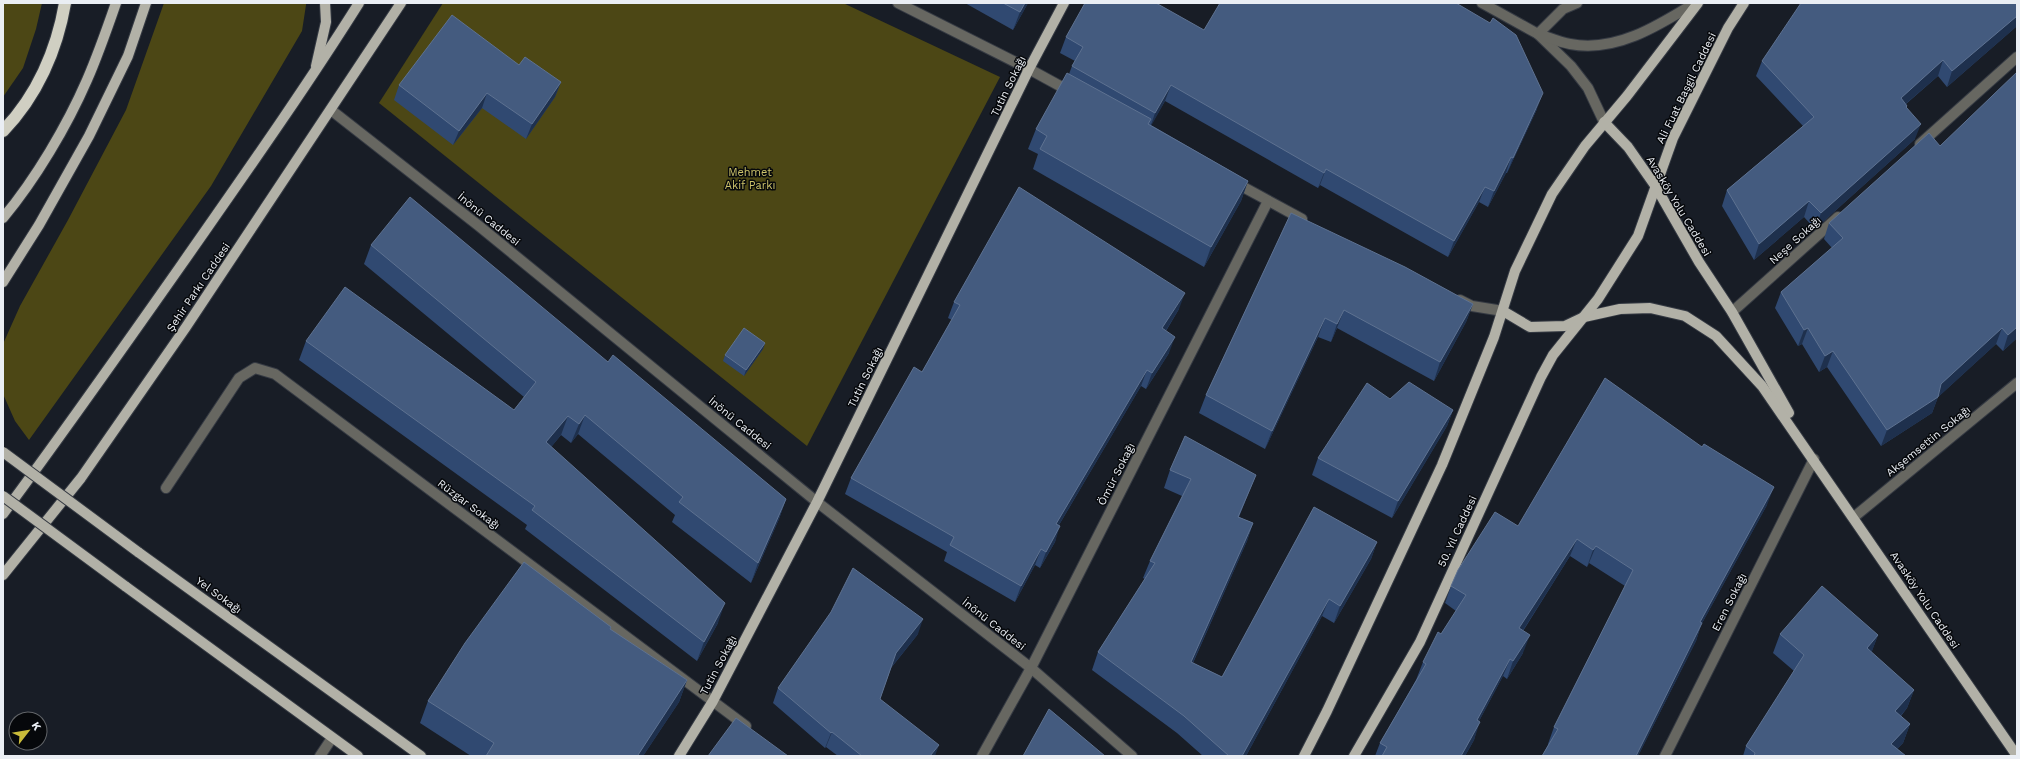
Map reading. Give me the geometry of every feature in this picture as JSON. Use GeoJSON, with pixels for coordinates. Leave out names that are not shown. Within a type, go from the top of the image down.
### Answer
{"type":"FeatureCollection","features":[{"type":"Feature","properties":{"kind":"highway"},"geometry":{"type":"LineString","coordinates":[[3,131],[15,119],[38,84],[50,59],[61,26],[65,3]]}},
{"type":"Feature","properties":{"kind":"main road"},"geometry":{"type":"LineString","coordinates":[[3,218],[19,199],[61,132],[87,80],[116,3]]}},
{"type":"Feature","properties":{"kind":"main road"},"geometry":{"type":"LineString","coordinates":[[3,282],[39,225],[92,129],[128,56],[146,3]]}},
{"type":"Feature","properties":{"kind":"main road"},"geometry":{"type":"LineString","coordinates":[[314,74],[326,22],[325,3]]}},
{"type":"Feature","properties":{"kind":"main road"},"geometry":{"type":"LineString","coordinates":[[3,514],[61,435],[314,74],[359,3]]}},
{"type":"Feature","properties":{"kind":"main road","name":"Şehir Parkı Caddesi"},"geometry":{"type":"LineString","coordinates":[[3,575],[81,478],[186,327],[401,3]]}},
{"type":"Feature","properties":{"kind":"main road","name":"Tutin Sokağı"},"geometry":{"type":"LineString","coordinates":[[679,756],[713,701],[817,502],[1029,69],[1064,3]]}},
{"type":"Feature","properties":{"kind":"main road"},"geometry":{"type":"LineString","coordinates":[[1304,756],[1327,711],[1442,464],[1503,311],[1515,271],[1552,194],[1604,122],[1627,96],[1697,3]]}},
{"type":"Feature","properties":{"kind":"main road","name":"Ali Fuat Başgil Caddesi"},"geometry":{"type":"LineString","coordinates":[[1584,318],[1598,300],[1638,236],[1673,138],[1728,28],[1744,3]]}},
{"type":"Feature","properties":{"kind":"main road","name":"Avasköy Yolu Caddesi"},"geometry":{"type":"LineString","coordinates":[[1604,122],[1628,148],[1656,187],[1699,262],[1732,312],[1814,458]]}},
{"type":"Feature","properties":{"kind":"main road","name":"Avasköy Yolu Caddesi"},"geometry":{"type":"LineString","coordinates":[[1503,311],[1530,327],[1565,326],[1584,318],[1620,309],[1650,308],[1685,316],[1716,336],[1762,386],[1814,458],[2017,756]]}},
{"type":"Feature","properties":{"kind":"main road","name":"50. Yıl Caddesi"},"geometry":{"type":"LineString","coordinates":[[1354,756],[1420,642],[1541,377],[1553,355],[1584,318]]}},
{"type":"Feature","properties":{"kind":"main road","name":"Yel Sokağı"},"geometry":{"type":"LineString","coordinates":[[3,452],[138,552],[422,756]]}},
{"type":"Feature","properties":{"kind":"main road"},"geometry":{"type":"LineString","coordinates":[[3,496],[358,756]]}},
{"type":"Feature","properties":{"kind":"street"},"geometry":{"type":"LineString","coordinates":[[898,3],[1077,95]]}},
{"type":"Feature","properties":{"kind":"street","name":"Avasköy Yolu Caddesi"},"geometry":{"type":"LineString","coordinates":[[1482,3],[1538,34],[1571,66],[1588,88],[1604,122]]}},
{"type":"Feature","properties":{"kind":"street"},"geometry":{"type":"LineString","coordinates":[[1576,3],[1563,9],[1538,34],[1570,44],[1587,46],[1611,44],[1660,25],[1697,3]]}},
{"type":"Feature","properties":{"kind":"street"},"geometry":{"type":"LineString","coordinates":[[1910,153],[2017,58]]}},
{"type":"Feature","properties":{"kind":"street","name":"İnönü Caddesi"},"geometry":{"type":"LineString","coordinates":[[331,110],[479,226],[817,502],[1031,668],[1132,756]]}},
{"type":"Feature","properties":{"kind":"street"},"geometry":{"type":"LineString","coordinates":[[1227,178],[1310,223]]}},
{"type":"Feature","properties":{"kind":"street","name":"Ömür Sokağı"},"geometry":{"type":"LineString","coordinates":[[982,756],[1031,668],[1268,201]]}},
{"type":"Feature","properties":{"kind":"street","name":"Neşe Sokağı"},"geometry":{"type":"LineString","coordinates":[[1732,312],[1845,211]]}},
{"type":"Feature","properties":{"kind":"street"},"geometry":{"type":"LineString","coordinates":[[1448,294],[1472,306],[1503,311]]}},
{"type":"Feature","properties":{"kind":"street","name":"Rüzgar Sokağı"},"geometry":{"type":"LineString","coordinates":[[166,488],[239,378],[255,368],[275,374],[756,733]]}},
{"type":"Feature","properties":{"kind":"street","name":"Akşemsettin Sokağı"},"geometry":{"type":"LineString","coordinates":[[1854,517],[2017,383]]}},
{"type":"Feature","properties":{"kind":"street","name":"Eren Sokağı"},"geometry":{"type":"LineString","coordinates":[[1665,756],[1814,458]]}},
{"type":"Feature","properties":{"kind":"street"},"geometry":{"type":"LineString","coordinates":[[320,756],[332,738]]}},
{"type":"Feature","properties":{"kind":"green space"},"geometry":{"type":"Polygon","coordinates":[[[3,3],[42,3],[36,29],[23,68],[3,97],[3,3]]]}},
{"type":"Feature","properties":{"kind":"green space"},"geometry":{"type":"Polygon","coordinates":[[[164,3],[306,3],[306,5],[302,31],[211,186],[29,440],[15,421],[3,394],[3,344],[20,306],[68,220],[126,110],[164,3]]]}},
{"type":"Feature","properties":{"kind":"green space","name":"Mehmet Akif Parkı"},"geometry":{"type":"Polygon","coordinates":[[[443,3],[843,3],[1000,77],[807,446],[379,103],[443,3]]]}},
{"type":"Feature","properties":{"kind":"building"},"geometry":{"type":"Polygon","coordinates":[[[1003,3],[1025,3],[1020,12],[1003,3]]]}},
{"type":"Feature","properties":{"kind":"building"},"geometry":{"type":"Polygon","coordinates":[[[1085,3],[1156,3],[1204,30],[1220,3],[1456,3],[1490,23],[1493,18],[1516,35],[1543,93],[1513,158],[1511,157],[1494,191],[1485,187],[1454,241],[1326,169],[1324,173],[1171,85],[1155,113],[1072,66],[1083,47],[1066,37],[1085,3]]]}},
{"type":"Feature","properties":{"kind":"building"},"geometry":{"type":"Polygon","coordinates":[[[1801,3],[2017,3],[2017,16],[1952,71],[1943,60],[1901,98],[1907,106],[1906,107],[1921,124],[1821,213],[1809,201],[1759,244],[1727,190],[1814,117],[1762,61],[1801,3]]]}},
{"type":"Feature","properties":{"kind":"building"},"geometry":{"type":"Polygon","coordinates":[[[452,15],[519,65],[525,57],[561,82],[532,124],[487,93],[459,131],[399,85],[452,15]]]}},
{"type":"Feature","properties":{"kind":"building"},"geometry":{"type":"Polygon","coordinates":[[[2017,72],[2017,327],[2008,335],[2002,328],[1941,384],[1938,397],[1887,430],[1833,351],[1825,356],[1808,328],[1804,330],[1781,292],[1843,238],[1829,223],[1929,133],[1940,146],[2017,72]]]}},
{"type":"Feature","properties":{"kind":"building"},"geometry":{"type":"Polygon","coordinates":[[[1067,73],[1151,119],[1148,124],[1248,181],[1211,247],[1040,149],[1047,136],[1036,129],[1067,73]]]}},
{"type":"Feature","properties":{"kind":"building"},"geometry":{"type":"Polygon","coordinates":[[[1019,187],[1185,293],[1162,328],[1175,337],[1152,373],[1147,370],[1056,524],[1060,526],[1046,552],[1041,549],[1021,586],[950,545],[954,537],[851,478],[914,367],[922,372],[960,305],[954,302],[1019,187]]]}},
{"type":"Feature","properties":{"kind":"building"},"geometry":{"type":"Polygon","coordinates":[[[410,197],[608,362],[613,355],[786,499],[758,563],[679,502],[683,497],[585,415],[579,424],[568,416],[546,442],[725,603],[704,642],[532,510],[535,506],[306,341],[345,287],[514,410],[536,382],[371,245],[410,197]]]}},
{"type":"Feature","properties":{"kind":"building"},"geometry":{"type":"Polygon","coordinates":[[[1291,213],[1405,267],[1473,304],[1440,362],[1344,310],[1337,324],[1325,318],[1272,431],[1206,395],[1291,213]]]}},
{"type":"Feature","properties":{"kind":"building"},"geometry":{"type":"Polygon","coordinates":[[[744,328],[765,343],[746,370],[725,355],[744,328]]]}},
{"type":"Feature","properties":{"kind":"building"},"geometry":{"type":"Polygon","coordinates":[[[1605,378],[1702,447],[1704,444],[1774,487],[1700,622],[1702,623],[1636,756],[1542,756],[1558,729],[1554,727],[1633,570],[1596,546],[1593,550],[1577,539],[1519,628],[1530,635],[1513,661],[1510,659],[1477,720],[1480,722],[1461,756],[1382,756],[1387,747],[1380,743],[1426,664],[1423,662],[1438,632],[1441,634],[1466,595],[1451,586],[1458,570],[1495,512],[1518,526],[1605,378]]]}},
{"type":"Feature","properties":{"kind":"building"},"geometry":{"type":"Polygon","coordinates":[[[1409,382],[1453,410],[1398,501],[1318,458],[1367,383],[1390,399],[1409,382]]]}},
{"type":"Feature","properties":{"kind":"building"},"geometry":{"type":"Polygon","coordinates":[[[1185,436],[1256,475],[1238,517],[1253,523],[1191,662],[1222,677],[1314,507],[1377,542],[1340,606],[1329,599],[1242,756],[1229,756],[1184,716],[1098,652],[1155,563],[1150,561],[1191,479],[1170,470],[1185,436]]]}},
{"type":"Feature","properties":{"kind":"building"},"geometry":{"type":"Polygon","coordinates":[[[524,562],[611,627],[610,629],[687,680],[638,755],[639,756],[486,756],[494,743],[428,701],[465,643],[524,562]]]}},
{"type":"Feature","properties":{"kind":"building"},"geometry":{"type":"Polygon","coordinates":[[[853,568],[923,619],[896,653],[880,699],[939,745],[930,756],[862,756],[832,732],[831,733],[778,688],[831,612],[853,568]]]}},
{"type":"Feature","properties":{"kind":"building"},"geometry":{"type":"Polygon","coordinates":[[[1822,586],[1878,635],[1867,648],[1914,690],[1895,711],[1910,724],[1891,744],[1906,756],[1754,756],[1755,753],[1746,746],[1804,655],[1780,634],[1822,586]]]}},
{"type":"Feature","properties":{"kind":"building"},"geometry":{"type":"Polygon","coordinates":[[[1049,709],[1105,756],[1023,756],[1049,709]]]}},
{"type":"Feature","properties":{"kind":"building"},"geometry":{"type":"Polygon","coordinates":[[[736,718],[788,756],[708,756],[736,718]]]}}]}
